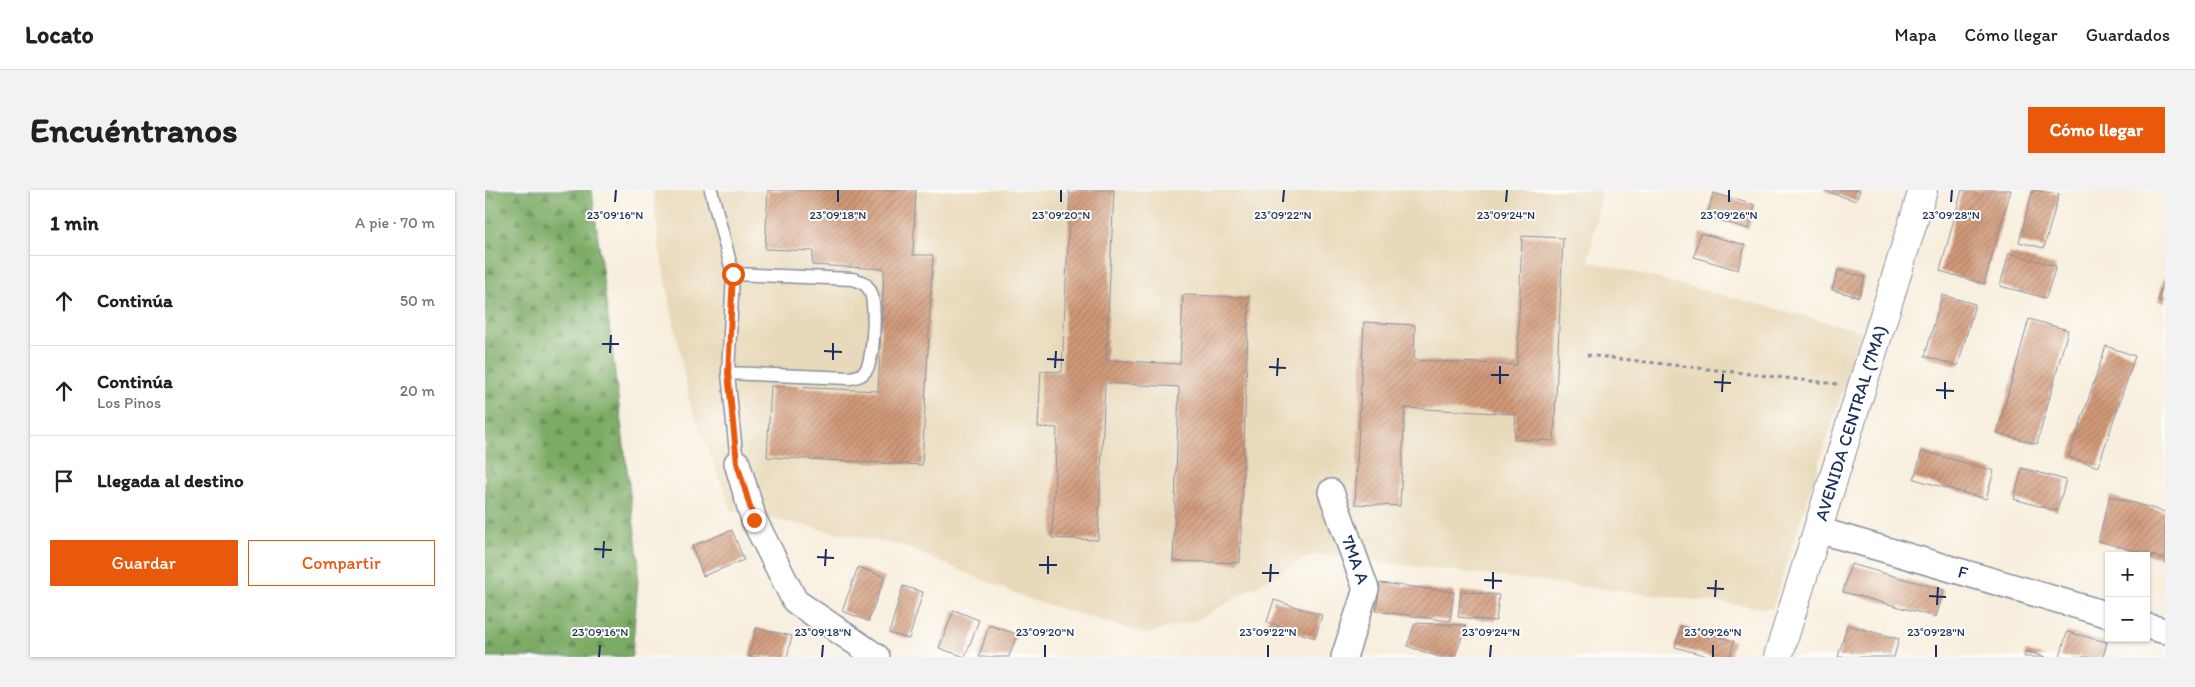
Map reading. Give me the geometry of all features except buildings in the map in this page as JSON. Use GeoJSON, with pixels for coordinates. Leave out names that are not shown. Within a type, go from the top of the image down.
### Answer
{"type":"FeatureCollection","features":[{"type":"Feature","properties":{"kind":"main road","name":"AVENIDA CENTRAL (7MA)"},"geometry":{"type":"LineString","coordinates":[[1777,657],[1863,387],[1923,190]]}},
{"type":"Feature","properties":{"kind":"street"},"geometry":{"type":"LineString","coordinates":[[737,463],[754,520],[795,601],[877,657]]}},
{"type":"Feature","properties":{"kind":"street","name":"7MA A"},"geometry":{"type":"LineString","coordinates":[[1331,492],[1366,589],[1344,657]]}},
{"type":"Feature","properties":{"kind":"street","name":"F"},"geometry":{"type":"LineString","coordinates":[[1818,530],[2105,614]]}},
{"type":"Feature","properties":{"kind":"street"},"geometry":{"type":"LineString","coordinates":[[2150,627],[2165,631]]}},
{"type":"Feature","properties":{"kind":"lane"},"geometry":{"type":"LineString","coordinates":[[711,190],[733,274],[728,373],[737,463]]}},
{"type":"Feature","properties":{"kind":"lane"},"geometry":{"type":"LineString","coordinates":[[728,373],[849,378],[859,376],[867,369],[871,355],[873,300],[870,290],[863,282],[853,279],[733,274]]}},
{"type":"Feature","properties":{"kind":"path"},"geometry":{"type":"LineString","coordinates":[[1587,355],[1863,387]]}},
{"type":"Feature","properties":{"kind":"shaded area"},"geometry":{"type":"Polygon","coordinates":[[[653,190],[1601,190],[1589,261],[1862,331],[1772,609],[1313,554],[1199,619],[1147,634],[1031,600],[903,546],[732,511],[690,404],[659,247],[653,190]]]}},
{"type":"Feature","properties":{"kind":"green space"},"geometry":{"type":"Polygon","coordinates":[[[485,190],[592,190],[639,565],[632,657],[485,657],[485,190]]]}},
{"type":"Feature","properties":{"kind":"route"},"geometry":{"type":"LineString","coordinates":[[733,274],[728,373],[737,463],[754,520]]}}]}
